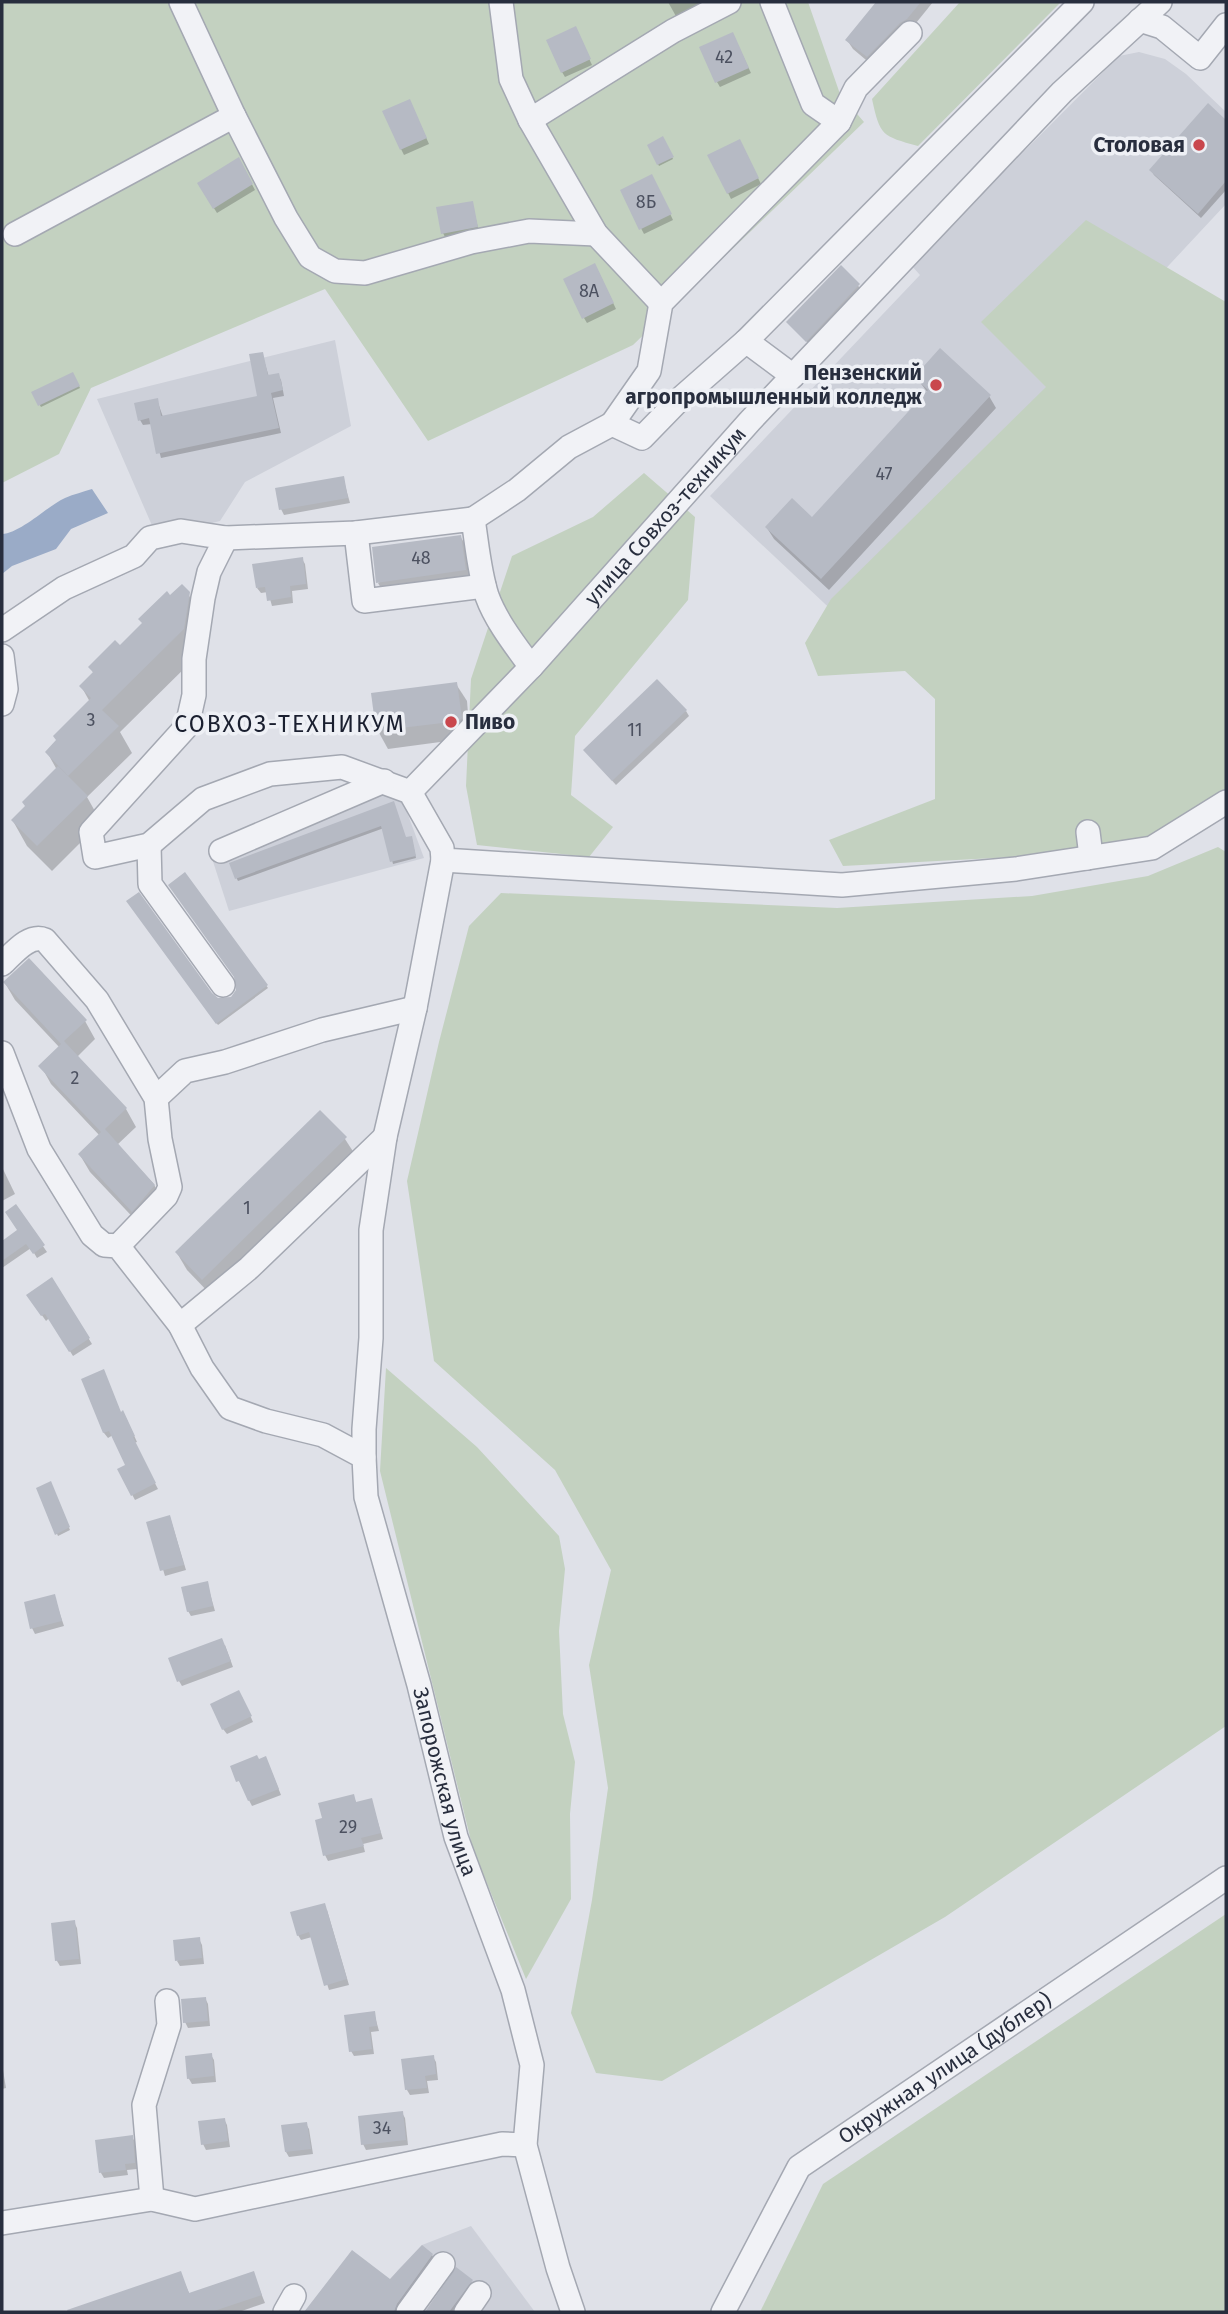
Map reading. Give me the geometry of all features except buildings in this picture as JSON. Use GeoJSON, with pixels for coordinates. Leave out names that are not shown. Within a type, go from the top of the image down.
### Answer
{"type":"FeatureCollection","features":[{"type":"Feature","properties":{"kind":"street"},"geometry":{"type":"LineString","coordinates":[[181,2],[234,116],[286,218],[310,257],[335,271],[365,273],[471,242],[529,231],[596,234]]}},
{"type":"Feature","properties":{"kind":"street"},"geometry":{"type":"LineString","coordinates":[[502,2],[510,79],[530,120],[596,234],[661,303]]}},
{"type":"Feature","properties":{"kind":"street"},"geometry":{"type":"LineString","coordinates":[[530,120],[673,32],[729,2]]}},
{"type":"Feature","properties":{"kind":"street"},"geometry":{"type":"LineString","coordinates":[[772,2],[813,104],[839,122]]}},
{"type":"Feature","properties":{"kind":"street"},"geometry":{"type":"LineString","coordinates":[[612,424],[642,438],[679,400],[746,341],[1082,2]]}},
{"type":"Feature","properties":{"kind":"street","name":"улица Совхоз-техникум"},"geometry":{"type":"LineString","coordinates":[[410,792],[531,667],[793,376],[1062,92],[1160,2]]}},
{"type":"Feature","properties":{"kind":"street"},"geometry":{"type":"LineString","coordinates":[[1140,20],[1162,27],[1200,58],[1226,25]]}},
{"type":"Feature","properties":{"kind":"street"},"geometry":{"type":"LineString","coordinates":[[2,630],[64,588],[134,556],[150,538],[181,531],[226,538],[356,533],[473,519],[517,490],[569,447],[612,424],[649,371],[661,303],[839,122],[856,88],[910,33]]}},
{"type":"Feature","properties":{"kind":"street"},"geometry":{"type":"LineString","coordinates":[[15,234],[234,116]]}},
{"type":"Feature","properties":{"kind":"street"},"geometry":{"type":"LineString","coordinates":[[746,341],[793,376]]}},
{"type":"Feature","properties":{"kind":"street"},"geometry":{"type":"LineString","coordinates":[[473,519],[488,599],[509,637],[531,667]]}},
{"type":"Feature","properties":{"kind":"street"},"geometry":{"type":"LineString","coordinates":[[356,533],[364,601],[484,586]]}},
{"type":"Feature","properties":{"kind":"street"},"geometry":{"type":"LineString","coordinates":[[226,538],[209,572],[194,659],[194,695],[187,726],[91,832],[95,857],[149,845],[203,799],[270,774],[342,768],[410,792],[442,848],[443,860],[842,885],[1016,869],[1152,848],[1226,802]]}},
{"type":"Feature","properties":{"kind":"street"},"geometry":{"type":"LineString","coordinates":[[2,656],[6,689],[2,704]]}},
{"type":"Feature","properties":{"kind":"street"},"geometry":{"type":"LineString","coordinates":[[221,851],[384,781]]}},
{"type":"Feature","properties":{"kind":"street"},"geometry":{"type":"LineString","coordinates":[[1087,858],[1091,856],[1088,832]]}},
{"type":"Feature","properties":{"kind":"street"},"geometry":{"type":"LineString","coordinates":[[149,845],[150,884],[223,985]]}},
{"type":"Feature","properties":{"kind":"street","name":"Запорожская улица"},"geometry":{"type":"LineString","coordinates":[[443,860],[415,1008],[385,1137],[371,1230],[371,1338],[364,1429],[366,1497],[419,1685],[456,1837],[513,1990],[532,2065],[525,2145]]}},
{"type":"Feature","properties":{"kind":"street"},"geometry":{"type":"LineString","coordinates":[[2,964],[31,939],[45,940],[97,1000],[156,1098],[160,1139],[170,1187],[166,1196],[118,1246]]}},
{"type":"Feature","properties":{"kind":"street"},"geometry":{"type":"LineString","coordinates":[[156,1098],[185,1071],[225,1062],[322,1030],[415,1008]]}},
{"type":"Feature","properties":{"kind":"street"},"geometry":{"type":"LineString","coordinates":[[2,1052],[39,1149],[92,1234],[104,1245],[118,1246],[180,1325],[202,1368],[230,1408],[266,1421],[323,1435],[364,1457]]}},
{"type":"Feature","properties":{"kind":"street"},"geometry":{"type":"LineString","coordinates":[[180,1325],[249,1268],[385,1137]]}},
{"type":"Feature","properties":{"kind":"street","name":"Окружная улица (дублер)"},"geometry":{"type":"LineString","coordinates":[[723,2312],[799,2167],[1226,1878]]}},
{"type":"Feature","properties":{"kind":"street"},"geometry":{"type":"LineString","coordinates":[[152,2199],[144,2105],[169,2025],[166,2001]]}},
{"type":"Feature","properties":{"kind":"street"},"geometry":{"type":"LineString","coordinates":[[2,2223],[152,2199],[194,2209],[502,2144],[525,2145],[573,2312]]}},
{"type":"Feature","properties":{"kind":"street"},"geometry":{"type":"LineString","coordinates":[[408,2312],[443,2264]]}},
{"type":"Feature","properties":{"kind":"shaded area","name":"Пензенский агропромышленный колледж"},"geometry":{"type":"Polygon","coordinates":[[[1139,52],[1165,59],[1186,74],[1226,112],[1226,204],[840,618],[710,496],[920,275],[911,265],[1119,56],[1139,52]]]}},
{"type":"Feature","properties":{"kind":"shaded area"},"geometry":{"type":"Polygon","coordinates":[[[335,340],[351,426],[245,482],[220,521],[157,537],[97,399],[335,340]]]}},
{"type":"Feature","properties":{"kind":"shaded area"},"geometry":{"type":"Polygon","coordinates":[[[352,784],[401,796],[424,858],[229,911],[208,846],[352,784]]]}},
{"type":"Feature","properties":{"kind":"shaded area"},"geometry":{"type":"Polygon","coordinates":[[[471,2226],[535,2312],[366,2312],[398,2270],[422,2245],[471,2226]]]}},
{"type":"Feature","properties":{"kind":"green space"},"geometry":{"type":"Polygon","coordinates":[[[2,2],[808,2],[840,94],[864,122],[633,345],[428,441],[325,289],[91,388],[59,454],[2,483],[2,2]]]}},
{"type":"Feature","properties":{"kind":"green space"},"geometry":{"type":"Polygon","coordinates":[[[960,2],[1061,2],[918,146],[897,140],[884,133],[872,99],[960,2]]]}},
{"type":"Feature","properties":{"kind":"green space"},"geometry":{"type":"Polygon","coordinates":[[[1086,220],[1226,302],[1226,789],[1156,837],[1013,857],[843,866],[829,840],[935,799],[935,699],[905,671],[818,676],[805,643],[831,599],[1046,387],[981,322],[1086,220]]]}},
{"type":"Feature","properties":{"kind":"green space"},"geometry":{"type":"Polygon","coordinates":[[[644,473],[695,517],[688,600],[575,736],[571,795],[613,827],[589,857],[477,845],[466,786],[471,679],[512,556],[593,517],[644,473]]]}},
{"type":"Feature","properties":{"kind":"green space"},"geometry":{"type":"Polygon","coordinates":[[[1218,847],[1226,852],[1226,1726],[945,1917],[662,2081],[596,2073],[571,2013],[592,1900],[608,1788],[589,1665],[611,1570],[555,1470],[434,1361],[407,1181],[469,926],[501,893],[837,908],[1032,896],[1148,876],[1218,847]]]}},
{"type":"Feature","properties":{"kind":"green space"},"geometry":{"type":"Polygon","coordinates":[[[386,1368],[477,1447],[559,1536],[565,1569],[559,1631],[563,1714],[575,1762],[570,1814],[571,1899],[526,1979],[473,1849],[380,1471],[386,1368]]]}},
{"type":"Feature","properties":{"kind":"green space"},"geometry":{"type":"Polygon","coordinates":[[[1226,1914],[1226,2312],[760,2312],[823,2184],[1226,1914]]]}},
{"type":"Feature","properties":{"kind":"water"},"geometry":{"type":"Polygon","coordinates":[[[92,489],[108,513],[71,529],[56,549],[12,566],[2,574],[2,534],[25,525],[65,498],[92,489]]]}},
{"type":"Feature","properties":{"kind":"place","name":"Столовая"},"geometry":{"type":"Point","coordinates":[1199,145]}},
{"type":"Feature","properties":{"kind":"place","name":"Пензенский агропромышленный колледж"},"geometry":{"type":"Point","coordinates":[936,385]}},
{"type":"Feature","properties":{"kind":"place","name":"Пиво"},"geometry":{"type":"Point","coordinates":[451,722]}},
{"type":"Feature","properties":{"kind":"district","name":"СОВХОЗ-ТЕХНИКУМ"},"geometry":{"type":"Point","coordinates":[290,724]}}]}
